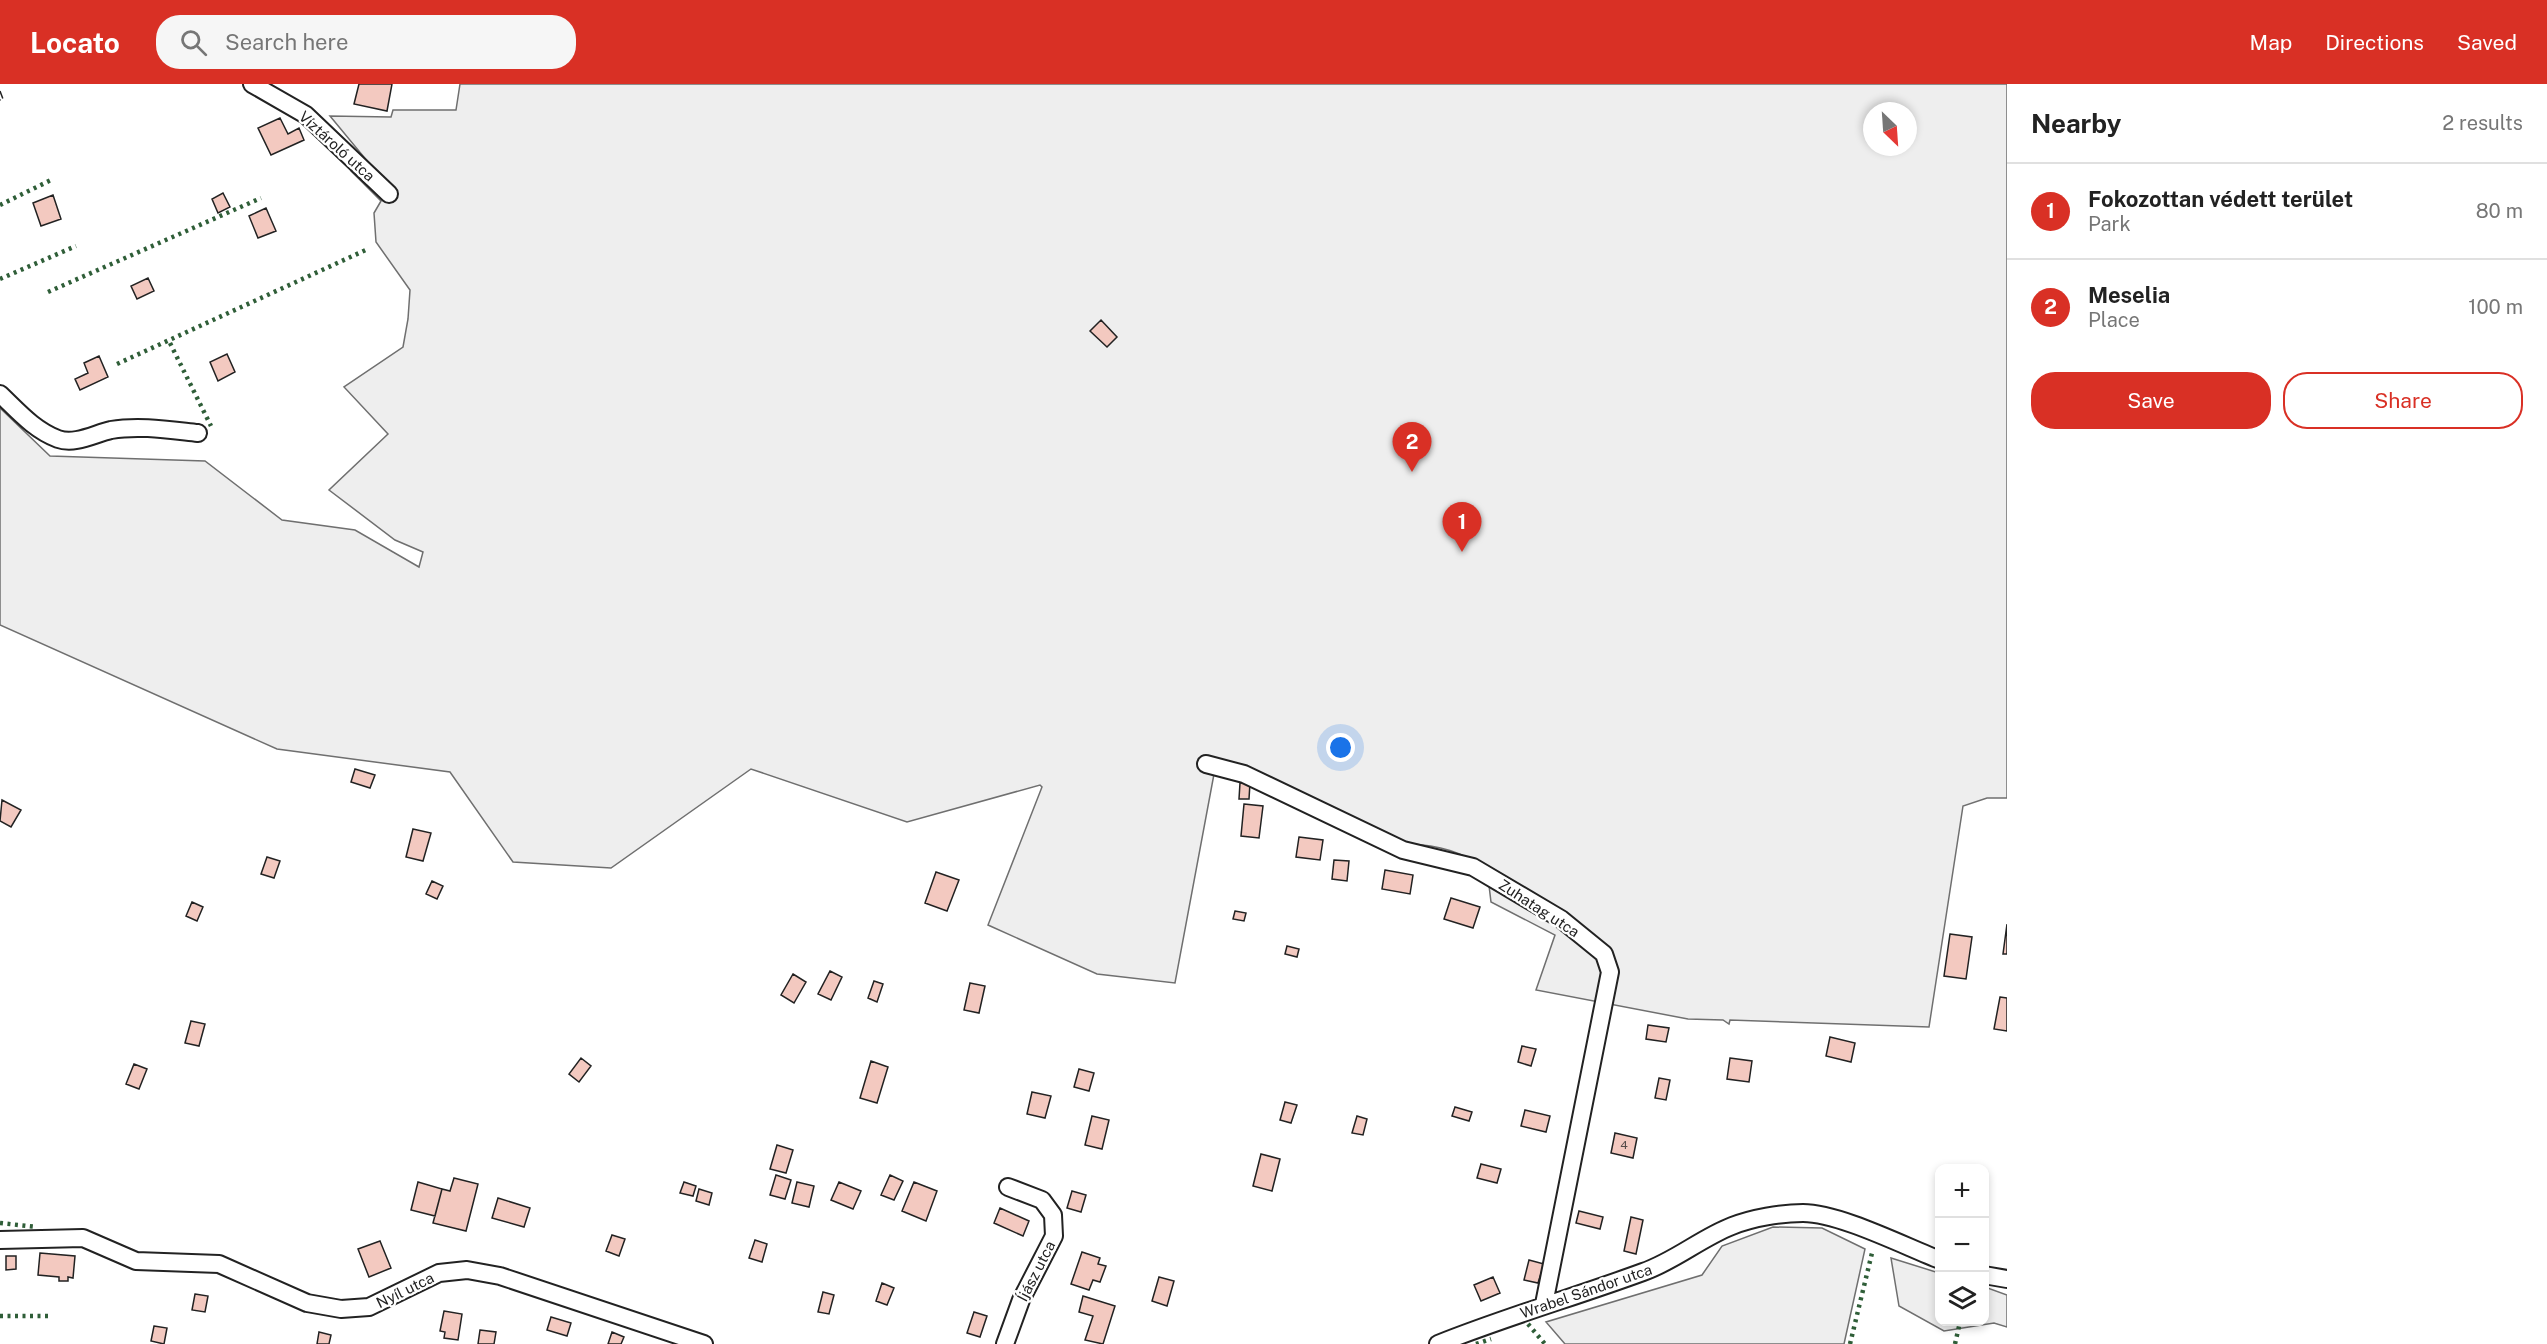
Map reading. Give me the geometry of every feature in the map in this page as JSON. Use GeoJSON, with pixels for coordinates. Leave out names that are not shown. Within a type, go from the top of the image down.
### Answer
{"type":"FeatureCollection","features":[{"type":"Feature","properties":{"kind":"street","name":"Víztároló utca"},"geometry":{"type":"LineString","coordinates":[[252,84],[306,115],[389,194]]}},
{"type":"Feature","properties":{"kind":"street"},"geometry":{"type":"LineString","coordinates":[[0,394],[39,430],[60,440],[76,440],[113,430],[159,428],[198,433]]}},
{"type":"Feature","properties":{"kind":"street","name":"Zuhatag utca"},"geometry":{"type":"LineString","coordinates":[[1206,764],[1244,774],[1403,850],[1473,867],[1561,919],[1604,954],[1610,972],[1544,1304]]}},
{"type":"Feature","properties":{"kind":"street","name":"Íjász utca"},"geometry":{"type":"LineString","coordinates":[[1005,1344],[1021,1300],[1054,1236],[1053,1215],[1042,1200],[1008,1187]]}},
{"type":"Feature","properties":{"kind":"street","name":"Wrabel Sándor utca"},"geometry":{"type":"LineString","coordinates":[[1438,1344],[1544,1304],[1666,1263],[1730,1227],[1774,1216],[1803,1213],[1829,1216],[1935,1258]]}},
{"type":"Feature","properties":{"kind":"street","name":"Nyíl utca"},"geometry":{"type":"LineString","coordinates":[[0,1240],[83,1238],[136,1261],[219,1264],[307,1303],[341,1309],[369,1307],[439,1273],[467,1270],[500,1276],[704,1344]]}},
{"type":"Feature","properties":{"kind":"street"},"geometry":{"type":"LineString","coordinates":[[1989,1276],[2007,1279]]}},
{"type":"Feature","properties":{"kind":"shaded area"},"geometry":{"type":"Polygon","coordinates":[[[460,84],[2007,84],[2007,798],[1987,798],[1963,806],[1929,1027],[1730,1020],[1729,1024],[1723,1020],[1688,1019],[1536,990],[1555,935],[1491,902],[1487,869],[1459,854],[1430,846],[1409,844],[1229,773],[1214,774],[1175,983],[1097,974],[988,925],[1042,787],[1040,785],[907,822],[751,769],[611,868],[513,862],[450,772],[277,749],[0,625],[0,408],[50,456],[205,461],[282,520],[355,530],[419,567],[423,552],[395,540],[329,490],[388,434],[344,387],[403,347],[410,290],[376,242],[374,213],[381,201],[352,172],[378,174],[330,116],[391,117],[393,110],[456,110],[460,84]]]}},
{"type":"Feature","properties":{"kind":"shaded area"},"geometry":{"type":"Polygon","coordinates":[[[1773,1227],[1822,1228],[1865,1249],[1844,1344],[1565,1344],[1546,1322],[1702,1275],[1722,1246],[1773,1227]]]}},
{"type":"Feature","properties":{"kind":"shaded area"},"geometry":{"type":"Polygon","coordinates":[[[1891,1258],[1935,1272],[1935,1326],[1899,1306],[1891,1258]]]}},
{"type":"Feature","properties":{"kind":"shaded area"},"geometry":{"type":"Polygon","coordinates":[[[1989,1288],[2007,1295],[2007,1327],[1989,1324],[1989,1288]]]}},
{"type":"Feature","properties":{"kind":"shaded area"},"geometry":{"type":"Polygon","coordinates":[[[1935,1326],[1975,1326],[1944,1331],[1935,1326]]]}},
{"type":"Feature","properties":{"kind":"building"},"geometry":{"type":"Polygon","coordinates":[[[359,84],[392,84],[387,111],[354,104],[359,84]]]}},
{"type":"Feature","properties":{"kind":"building"},"geometry":{"type":"Polygon","coordinates":[[[280,118],[288,134],[299,128],[304,140],[271,155],[258,128],[280,118]]]}},
{"type":"Feature","properties":{"kind":"building"},"geometry":{"type":"Polygon","coordinates":[[[223,193],[230,207],[218,213],[212,199],[223,193]]]}},
{"type":"Feature","properties":{"kind":"building"},"geometry":{"type":"Polygon","coordinates":[[[53,195],[61,219],[41,226],[33,203],[53,195]]]}},
{"type":"Feature","properties":{"kind":"building"},"geometry":{"type":"Polygon","coordinates":[[[266,208],[276,231],[258,238],[249,216],[266,208]]]}},
{"type":"Feature","properties":{"kind":"building"},"geometry":{"type":"Polygon","coordinates":[[[148,278],[154,291],[137,299],[131,286],[148,278]]]}},
{"type":"Feature","properties":{"kind":"building"},"geometry":{"type":"Polygon","coordinates":[[[1101,320],[1117,337],[1107,347],[1090,331],[1101,320]]]}},
{"type":"Feature","properties":{"kind":"building"},"geometry":{"type":"Polygon","coordinates":[[[227,354],[235,372],[218,381],[210,362],[227,354]]]}},
{"type":"Feature","properties":{"kind":"building"},"geometry":{"type":"Polygon","coordinates":[[[99,356],[108,377],[80,390],[75,379],[88,373],[84,363],[99,356]]]}},
{"type":"Feature","properties":{"kind":"building"},"geometry":{"type":"Polygon","coordinates":[[[355,769],[375,775],[370,788],[351,782],[355,769]]]}},
{"type":"Feature","properties":{"kind":"building"},"geometry":{"type":"Polygon","coordinates":[[[1240,783],[1250,783],[1249,799],[1239,799],[1240,783]]]}},
{"type":"Feature","properties":{"kind":"building"},"geometry":{"type":"Polygon","coordinates":[[[2,800],[21,810],[11,827],[0,821],[2,800]]]}},
{"type":"Feature","properties":{"kind":"building"},"geometry":{"type":"Polygon","coordinates":[[[1244,804],[1263,806],[1259,838],[1241,836],[1244,804]]]}},
{"type":"Feature","properties":{"kind":"building"},"geometry":{"type":"Polygon","coordinates":[[[413,829],[431,833],[423,861],[406,857],[413,829]]]}},
{"type":"Feature","properties":{"kind":"building"},"geometry":{"type":"Polygon","coordinates":[[[1299,837],[1323,840],[1320,860],[1296,857],[1299,837]]]}},
{"type":"Feature","properties":{"kind":"building"},"geometry":{"type":"Polygon","coordinates":[[[267,857],[280,861],[274,878],[261,874],[267,857]]]}},
{"type":"Feature","properties":{"kind":"building"},"geometry":{"type":"Polygon","coordinates":[[[1334,860],[1349,861],[1347,881],[1332,879],[1334,860]]]}},
{"type":"Feature","properties":{"kind":"building"},"geometry":{"type":"Polygon","coordinates":[[[1385,870],[1413,875],[1410,894],[1382,889],[1385,870]]]}},
{"type":"Feature","properties":{"kind":"building"},"geometry":{"type":"Polygon","coordinates":[[[936,872],[959,880],[947,911],[925,903],[936,872]]]}},
{"type":"Feature","properties":{"kind":"building"},"geometry":{"type":"Polygon","coordinates":[[[432,881],[443,886],[437,899],[426,894],[432,881]]]}},
{"type":"Feature","properties":{"kind":"building"},"geometry":{"type":"Polygon","coordinates":[[[1451,898],[1480,907],[1473,928],[1444,919],[1451,898]]]}},
{"type":"Feature","properties":{"kind":"building"},"geometry":{"type":"Polygon","coordinates":[[[192,902],[203,907],[197,921],[186,916],[192,902]]]}},
{"type":"Feature","properties":{"kind":"building"},"geometry":{"type":"Polygon","coordinates":[[[1235,911],[1246,913],[1244,921],[1233,919],[1235,911]]]}},
{"type":"Feature","properties":{"kind":"building"},"geometry":{"type":"Polygon","coordinates":[[[2007,924],[2007,954],[2003,954],[2007,924]]]}},
{"type":"Feature","properties":{"kind":"building"},"geometry":{"type":"Polygon","coordinates":[[[1950,934],[1972,937],[1966,979],[1944,976],[1950,934]]]}},
{"type":"Feature","properties":{"kind":"building"},"geometry":{"type":"Polygon","coordinates":[[[1287,946],[1299,949],[1297,957],[1285,954],[1287,946]]]}},
{"type":"Feature","properties":{"kind":"building"},"geometry":{"type":"Polygon","coordinates":[[[830,971],[842,977],[831,1000],[818,994],[830,971]]]}},
{"type":"Feature","properties":{"kind":"building"},"geometry":{"type":"Polygon","coordinates":[[[793,974],[806,982],[794,1003],[781,995],[793,974]]]}},
{"type":"Feature","properties":{"kind":"building"},"geometry":{"type":"Polygon","coordinates":[[[874,981],[883,984],[877,1002],[868,998],[874,981]]]}},
{"type":"Feature","properties":{"kind":"building"},"geometry":{"type":"Polygon","coordinates":[[[970,983],[985,986],[979,1013],[964,1010],[970,983]]]}},
{"type":"Feature","properties":{"kind":"building"},"geometry":{"type":"Polygon","coordinates":[[[2000,997],[2007,998],[2007,1031],[1994,1029],[2000,997]]]}},
{"type":"Feature","properties":{"kind":"building"},"geometry":{"type":"Polygon","coordinates":[[[191,1021],[205,1024],[199,1046],[185,1043],[191,1021]]]}},
{"type":"Feature","properties":{"kind":"building"},"geometry":{"type":"Polygon","coordinates":[[[1648,1025],[1669,1028],[1666,1042],[1646,1039],[1648,1025]]]}},
{"type":"Feature","properties":{"kind":"building"},"geometry":{"type":"Polygon","coordinates":[[[1830,1037],[1855,1043],[1851,1062],[1826,1056],[1830,1037]]]}},
{"type":"Feature","properties":{"kind":"building"},"geometry":{"type":"Polygon","coordinates":[[[1522,1046],[1536,1049],[1531,1066],[1518,1062],[1522,1046]]]}},
{"type":"Feature","properties":{"kind":"building"},"geometry":{"type":"Polygon","coordinates":[[[581,1058],[591,1066],[579,1082],[569,1074],[581,1058]]]}},
{"type":"Feature","properties":{"kind":"building"},"geometry":{"type":"Polygon","coordinates":[[[1730,1058],[1752,1061],[1749,1082],[1727,1079],[1730,1058]]]}},
{"type":"Feature","properties":{"kind":"building"},"geometry":{"type":"Polygon","coordinates":[[[871,1061],[888,1067],[877,1103],[860,1098],[871,1061]]]}},
{"type":"Feature","properties":{"kind":"building"},"geometry":{"type":"Polygon","coordinates":[[[134,1064],[147,1069],[139,1089],[126,1084],[134,1064]]]}},
{"type":"Feature","properties":{"kind":"building"},"geometry":{"type":"Polygon","coordinates":[[[1079,1069],[1094,1073],[1089,1091],[1074,1087],[1079,1069]]]}},
{"type":"Feature","properties":{"kind":"building"},"geometry":{"type":"Polygon","coordinates":[[[1659,1078],[1670,1080],[1666,1100],[1655,1098],[1659,1078]]]}},
{"type":"Feature","properties":{"kind":"building"},"geometry":{"type":"Polygon","coordinates":[[[1032,1092],[1051,1096],[1045,1118],[1027,1114],[1032,1092]]]}},
{"type":"Feature","properties":{"kind":"building"},"geometry":{"type":"Polygon","coordinates":[[[1285,1102],[1297,1105],[1291,1123],[1280,1120],[1285,1102]]]}},
{"type":"Feature","properties":{"kind":"building"},"geometry":{"type":"Polygon","coordinates":[[[1455,1107],[1472,1112],[1469,1121],[1452,1116],[1455,1107]]]}},
{"type":"Feature","properties":{"kind":"building"},"geometry":{"type":"Polygon","coordinates":[[[1525,1110],[1550,1116],[1546,1132],[1521,1126],[1525,1110]]]}},
{"type":"Feature","properties":{"kind":"building"},"geometry":{"type":"Polygon","coordinates":[[[1092,1116],[1109,1120],[1102,1149],[1085,1145],[1092,1116]]]}},
{"type":"Feature","properties":{"kind":"building"},"geometry":{"type":"Polygon","coordinates":[[[1357,1116],[1367,1119],[1363,1135],[1352,1133],[1357,1116]]]}},
{"type":"Feature","properties":{"kind":"building"},"geometry":{"type":"Polygon","coordinates":[[[1615,1133],[1637,1138],[1633,1158],[1611,1153],[1615,1133]]]}},
{"type":"Feature","properties":{"kind":"building"},"geometry":{"type":"Polygon","coordinates":[[[777,1145],[793,1150],[786,1173],[770,1169],[777,1145]]]}},
{"type":"Feature","properties":{"kind":"building"},"geometry":{"type":"Polygon","coordinates":[[[1261,1154],[1280,1159],[1272,1191],[1253,1186],[1261,1154]]]}},
{"type":"Feature","properties":{"kind":"building"},"geometry":{"type":"Polygon","coordinates":[[[1481,1164],[1501,1169],[1497,1183],[1477,1178],[1481,1164]]]}},
{"type":"Feature","properties":{"kind":"building"},"geometry":{"type":"Polygon","coordinates":[[[776,1175],[791,1180],[785,1199],[770,1195],[776,1175]]]}},
{"type":"Feature","properties":{"kind":"building"},"geometry":{"type":"Polygon","coordinates":[[[890,1175],[903,1181],[894,1200],[881,1195],[890,1175]]]}},
{"type":"Feature","properties":{"kind":"building"},"geometry":{"type":"Polygon","coordinates":[[[454,1178],[478,1184],[466,1231],[433,1223],[442,1189],[450,1191],[454,1178]]]}},
{"type":"Feature","properties":{"kind":"building"},"geometry":{"type":"Polygon","coordinates":[[[418,1182],[442,1189],[435,1216],[411,1210],[418,1182]]]}},
{"type":"Feature","properties":{"kind":"building"},"geometry":{"type":"Polygon","coordinates":[[[684,1182],[696,1186],[693,1196],[680,1193],[684,1182]]]}},
{"type":"Feature","properties":{"kind":"building"},"geometry":{"type":"Polygon","coordinates":[[[797,1182],[814,1186],[809,1207],[792,1203],[797,1182]]]}},
{"type":"Feature","properties":{"kind":"building"},"geometry":{"type":"Polygon","coordinates":[[[839,1182],[861,1191],[853,1209],[831,1200],[839,1182]]]}},
{"type":"Feature","properties":{"kind":"building"},"geometry":{"type":"Polygon","coordinates":[[[914,1182],[937,1191],[926,1221],[902,1211],[914,1182]]]}},
{"type":"Feature","properties":{"kind":"building"},"geometry":{"type":"Polygon","coordinates":[[[699,1189],[712,1193],[709,1205],[696,1201],[699,1189]]]}},
{"type":"Feature","properties":{"kind":"building"},"geometry":{"type":"Polygon","coordinates":[[[1072,1191],[1086,1195],[1081,1212],[1067,1208],[1072,1191]]]}},
{"type":"Feature","properties":{"kind":"building"},"geometry":{"type":"Polygon","coordinates":[[[498,1198],[530,1208],[524,1227],[492,1218],[498,1198]]]}},
{"type":"Feature","properties":{"kind":"building"},"geometry":{"type":"Polygon","coordinates":[[[1000,1208],[1029,1221],[1023,1236],[994,1223],[1000,1208]]]}},
{"type":"Feature","properties":{"kind":"building"},"geometry":{"type":"Polygon","coordinates":[[[1579,1211],[1603,1217],[1600,1229],[1576,1223],[1579,1211]]]}},
{"type":"Feature","properties":{"kind":"building"},"geometry":{"type":"Polygon","coordinates":[[[1631,1217],[1643,1220],[1636,1254],[1624,1251],[1631,1217]]]}},
{"type":"Feature","properties":{"kind":"building"},"geometry":{"type":"Polygon","coordinates":[[[612,1235],[625,1239],[619,1256],[606,1251],[612,1235]]]}},
{"type":"Feature","properties":{"kind":"building"},"geometry":{"type":"Polygon","coordinates":[[[755,1240],[767,1244],[762,1262],[749,1258],[755,1240]]]}},
{"type":"Feature","properties":{"kind":"building"},"geometry":{"type":"Polygon","coordinates":[[[380,1241],[391,1268],[369,1277],[358,1249],[380,1241]]]}},
{"type":"Feature","properties":{"kind":"building"},"geometry":{"type":"Polygon","coordinates":[[[1082,1252],[1100,1258],[1098,1264],[1106,1266],[1100,1282],[1093,1280],[1089,1290],[1071,1284],[1082,1252]]]}},
{"type":"Feature","properties":{"kind":"building"},"geometry":{"type":"Polygon","coordinates":[[[40,1253],[75,1256],[73,1278],[68,1277],[68,1281],[59,1281],[59,1277],[38,1275],[40,1253]]]}},
{"type":"Feature","properties":{"kind":"building"},"geometry":{"type":"Polygon","coordinates":[[[6,1256],[16,1256],[16,1269],[6,1270],[6,1256]]]}},
{"type":"Feature","properties":{"kind":"building"},"geometry":{"type":"Polygon","coordinates":[[[1529,1260],[1544,1264],[1538,1283],[1524,1280],[1529,1260]]]}},
{"type":"Feature","properties":{"kind":"building"},"geometry":{"type":"Polygon","coordinates":[[[1159,1277],[1174,1281],[1167,1306],[1152,1301],[1159,1277]]]}},
{"type":"Feature","properties":{"kind":"building"},"geometry":{"type":"Polygon","coordinates":[[[1493,1277],[1500,1293],[1481,1301],[1474,1285],[1493,1277]]]}},
{"type":"Feature","properties":{"kind":"building"},"geometry":{"type":"Polygon","coordinates":[[[882,1283],[894,1288],[887,1305],[876,1301],[882,1283]]]}},
{"type":"Feature","properties":{"kind":"building"},"geometry":{"type":"Polygon","coordinates":[[[823,1292],[834,1295],[829,1314],[818,1312],[823,1292]]]}},
{"type":"Feature","properties":{"kind":"building"},"geometry":{"type":"Polygon","coordinates":[[[195,1294],[208,1296],[205,1312],[192,1310],[195,1294]]]}},
{"type":"Feature","properties":{"kind":"building"},"geometry":{"type":"Polygon","coordinates":[[[1083,1296],[1115,1306],[1103,1344],[1085,1340],[1093,1316],[1079,1312],[1083,1296]]]}},
{"type":"Feature","properties":{"kind":"building"},"geometry":{"type":"Polygon","coordinates":[[[444,1311],[462,1314],[458,1340],[444,1338],[445,1332],[440,1331],[444,1311]]]}},
{"type":"Feature","properties":{"kind":"building"},"geometry":{"type":"Polygon","coordinates":[[[974,1312],[987,1316],[980,1337],[967,1333],[974,1312]]]}},
{"type":"Feature","properties":{"kind":"building"},"geometry":{"type":"Polygon","coordinates":[[[551,1317],[571,1323],[567,1336],[547,1330],[551,1317]]]}},
{"type":"Feature","properties":{"kind":"building"},"geometry":{"type":"Polygon","coordinates":[[[154,1326],[167,1328],[164,1344],[151,1341],[154,1326]]]}},
{"type":"Feature","properties":{"kind":"building"},"geometry":{"type":"Polygon","coordinates":[[[480,1330],[496,1332],[494,1344],[478,1344],[480,1330]]]}},
{"type":"Feature","properties":{"kind":"building"},"geometry":{"type":"Polygon","coordinates":[[[319,1332],[331,1335],[329,1344],[317,1344],[319,1332]]]}},
{"type":"Feature","properties":{"kind":"building"},"geometry":{"type":"Polygon","coordinates":[[[612,1332],[624,1337],[621,1344],[608,1344],[612,1332]]]}},
{"type":"Feature","properties":{"kind":"hedge"},"geometry":{"type":"LineString","coordinates":[[0,205],[51,180]]}},
{"type":"Feature","properties":{"kind":"hedge"},"geometry":{"type":"LineString","coordinates":[[48,292],[261,198]]}},
{"type":"Feature","properties":{"kind":"hedge"},"geometry":{"type":"LineString","coordinates":[[0,279],[76,246]]}},
{"type":"Feature","properties":{"kind":"hedge"},"geometry":{"type":"LineString","coordinates":[[117,364],[368,249]]}},
{"type":"Feature","properties":{"kind":"hedge"},"geometry":{"type":"LineString","coordinates":[[170,343],[211,426]]}},
{"type":"Feature","properties":{"kind":"hedge"},"geometry":{"type":"LineString","coordinates":[[0,1223],[37,1227]]}},
{"type":"Feature","properties":{"kind":"hedge"},"geometry":{"type":"LineString","coordinates":[[1850,1344],[1872,1253]]}},
{"type":"Feature","properties":{"kind":"hedge"},"geometry":{"type":"LineString","coordinates":[[0,1316],[52,1316]]}},
{"type":"Feature","properties":{"kind":"hedge"},"geometry":{"type":"LineString","coordinates":[[1528,1324],[1545,1344]]}},
{"type":"Feature","properties":{"kind":"hedge"},"geometry":{"type":"LineString","coordinates":[[1955,1344],[1959,1326]]}},
{"type":"Feature","properties":{"kind":"hedge"},"geometry":{"type":"LineString","coordinates":[[1476,1344],[1491,1339]]}},
{"type":"Feature","properties":{"kind":"fence"},"geometry":{"type":"LineString","coordinates":[[0,91],[3,99],[0,100]]}},
{"type":"Feature","properties":{"kind":"place","name":"Meselia"},"geometry":{"type":"Point","coordinates":[1412,472]}},
{"type":"Feature","properties":{"kind":"place","name":"Fokozottan védett terület"},"geometry":{"type":"Point","coordinates":[1462,552]}}]}
